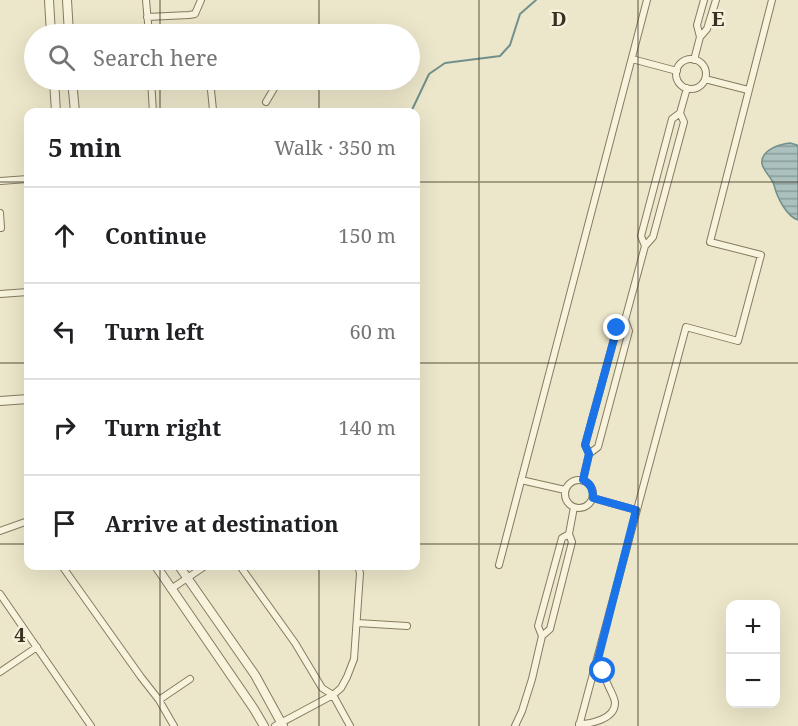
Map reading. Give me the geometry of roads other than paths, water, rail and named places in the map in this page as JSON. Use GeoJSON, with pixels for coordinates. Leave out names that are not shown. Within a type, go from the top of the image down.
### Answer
{"type":"FeatureCollection","features":[{"type":"Feature","properties":{"kind":"street"},"geometry":{"type":"LineString","coordinates":[[49,0],[50,24]]}},
{"type":"Feature","properties":{"kind":"street"},"geometry":{"type":"LineString","coordinates":[[67,0],[68,24]]}},
{"type":"Feature","properties":{"kind":"street"},"geometry":{"type":"LineString","coordinates":[[146,0],[148,24]]}},
{"type":"Feature","properties":{"kind":"street"},"geometry":{"type":"LineString","coordinates":[[147,17],[195,14],[201,0]]}},
{"type":"Feature","properties":{"kind":"street"},"geometry":{"type":"LineString","coordinates":[[498,566],[647,0]]}},
{"type":"Feature","properties":{"kind":"street"},"geometry":{"type":"LineString","coordinates":[[700,37],[697,25],[704,0]]}},
{"type":"Feature","properties":{"kind":"street"},"geometry":{"type":"LineString","coordinates":[[694,60],[700,37],[707,29],[716,0]]}},
{"type":"Feature","properties":{"kind":"street"},"geometry":{"type":"LineString","coordinates":[[597,663],[603,671],[613,696],[614,709],[609,715],[590,724],[579,725],[686,327],[738,341],[761,255],[710,242],[772,0]]}},
{"type":"Feature","properties":{"kind":"street"},"geometry":{"type":"LineString","coordinates":[[632,59],[677,71]]}},
{"type":"Feature","properties":{"kind":"street"},"geometry":{"type":"LineString","coordinates":[[694,60],[703,65],[705,80],[694,89],[681,85],[677,71],[685,61],[694,60]]}},
{"type":"Feature","properties":{"kind":"street"},"geometry":{"type":"LineString","coordinates":[[705,80],[748,90]]}},
{"type":"Feature","properties":{"kind":"street"},"geometry":{"type":"LineString","coordinates":[[645,246],[641,236],[669,129],[672,119],[680,112],[687,88]]}},
{"type":"Feature","properties":{"kind":"street"},"geometry":{"type":"LineString","coordinates":[[55,90],[56,108]]}},
{"type":"Feature","properties":{"kind":"street"},"geometry":{"type":"LineString","coordinates":[[73,90],[75,108]]}},
{"type":"Feature","properties":{"kind":"street"},"geometry":{"type":"LineString","coordinates":[[152,90],[153,108]]}},
{"type":"Feature","properties":{"kind":"street"},"geometry":{"type":"LineString","coordinates":[[211,90],[213,108]]}},
{"type":"Feature","properties":{"kind":"street"},"geometry":{"type":"LineString","coordinates":[[266,102],[273,90]]}},
{"type":"Feature","properties":{"kind":"street"},"geometry":{"type":"LineString","coordinates":[[583,480],[589,454],[585,445],[617,328],[625,320],[645,246],[653,237],[684,122],[680,112]]}},
{"type":"Feature","properties":{"kind":"street"},"geometry":{"type":"LineString","coordinates":[[0,181],[24,179]]}},
{"type":"Feature","properties":{"kind":"street"},"geometry":{"type":"LineString","coordinates":[[0,213],[1,228]]}},
{"type":"Feature","properties":{"kind":"street"},"geometry":{"type":"LineString","coordinates":[[0,294],[24,292]]}},
{"type":"Feature","properties":{"kind":"street"},"geometry":{"type":"LineString","coordinates":[[589,454],[598,447],[628,331],[625,320]]}},
{"type":"Feature","properties":{"kind":"street"},"geometry":{"type":"LineString","coordinates":[[0,400],[24,399]]}},
{"type":"Feature","properties":{"kind":"street"},"geometry":{"type":"LineString","coordinates":[[521,480],[565,490]]}},
{"type":"Feature","properties":{"kind":"street"},"geometry":{"type":"LineString","coordinates":[[583,480],[590,484],[593,498],[587,506],[574,507],[567,502],[565,490],[568,484],[583,480]]}},
{"type":"Feature","properties":{"kind":"street"},"geometry":{"type":"LineString","coordinates":[[593,498],[636,510]]}},
{"type":"Feature","properties":{"kind":"street"},"geometry":{"type":"LineString","coordinates":[[515,726],[526,697],[542,636],[550,629],[572,542],[569,534],[574,507]]}},
{"type":"Feature","properties":{"kind":"street"},"geometry":{"type":"LineString","coordinates":[[0,531],[24,523]]}},
{"type":"Feature","properties":{"kind":"street"},"geometry":{"type":"LineString","coordinates":[[542,636],[538,626],[562,538],[569,534]]}},
{"type":"Feature","properties":{"kind":"street"},"geometry":{"type":"LineString","coordinates":[[65,570],[159,700],[174,726]]}},
{"type":"Feature","properties":{"kind":"street"},"geometry":{"type":"LineString","coordinates":[[159,570],[264,726]]}},
{"type":"Feature","properties":{"kind":"street"},"geometry":{"type":"LineString","coordinates":[[182,570],[255,675],[280,725],[333,694],[344,683],[354,659],[359,570]]}},
{"type":"Feature","properties":{"kind":"street"},"geometry":{"type":"LineString","coordinates":[[171,589],[198,570]]}},
{"type":"Feature","properties":{"kind":"street"},"geometry":{"type":"LineString","coordinates":[[243,570],[295,643],[322,688],[333,694],[350,726]]}},
{"type":"Feature","properties":{"kind":"street"},"geometry":{"type":"LineString","coordinates":[[0,594],[91,726]]}},
{"type":"Feature","properties":{"kind":"street"},"geometry":{"type":"LineString","coordinates":[[357,623],[407,626]]}},
{"type":"Feature","properties":{"kind":"street"},"geometry":{"type":"LineString","coordinates":[[0,672],[37,647]]}},
{"type":"Feature","properties":{"kind":"street"},"geometry":{"type":"LineString","coordinates":[[159,700],[190,679]]}},
{"type":"Feature","properties":{"kind":"water"},"geometry":{"type":"Polygon","coordinates":[[[790,143],[798,147],[798,220],[790,215],[783,206],[762,164],[767,151],[790,143]]]}},
{"type":"Feature","properties":{"kind":"waterway"},"geometry":{"type":"LineString","coordinates":[[413,108],[429,74],[445,63],[500,56],[510,45],[520,14],[536,0]]}}]}
